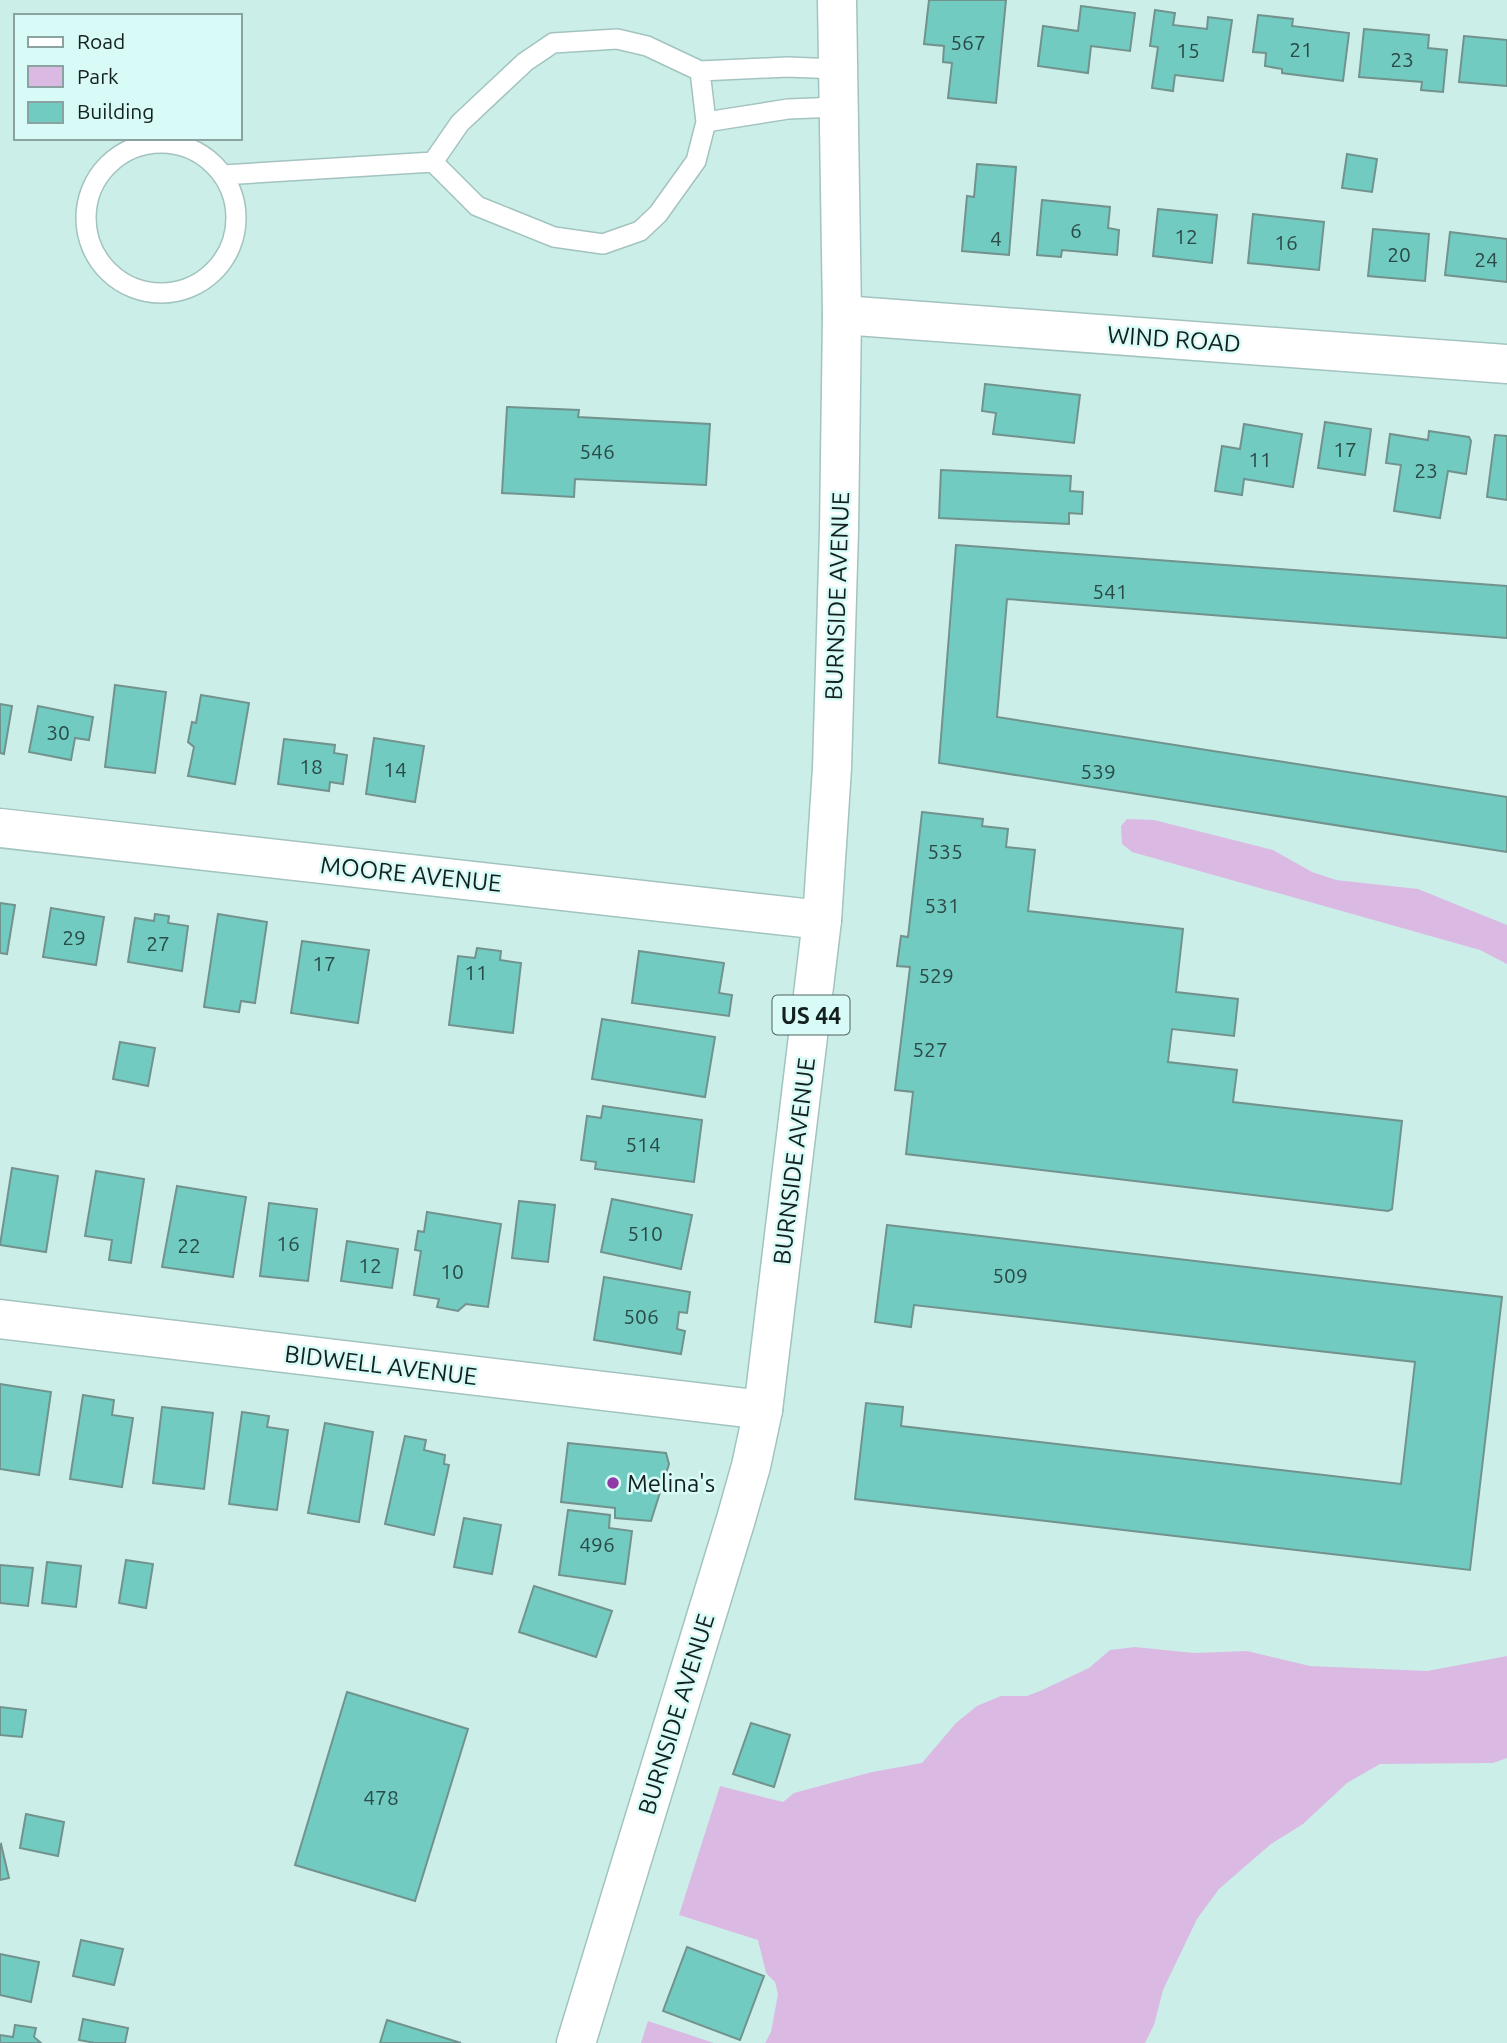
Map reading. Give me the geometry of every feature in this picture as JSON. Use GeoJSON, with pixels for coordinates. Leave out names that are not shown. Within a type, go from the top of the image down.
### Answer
{"type":"FeatureCollection","features":[{"type":"Feature","properties":{"kind":"street","name":"BURNSIDE AVENUE"},"geometry":{"type":"LineString","coordinates":[[576,2043],[736,1519],[763,1410],[822,920],[834,703],[842,315],[837,0]]}},
{"type":"Feature","properties":{"kind":"street","name":"WIND ROAD"},"geometry":{"type":"LineString","coordinates":[[842,315],[1507,364]]}},
{"type":"Feature","properties":{"kind":"street","name":"MOORE AVENUE"},"geometry":{"type":"LineString","coordinates":[[0,828],[822,920]]}},
{"type":"Feature","properties":{"kind":"street","name":"BIDWELL AVENUE"},"geometry":{"type":"LineString","coordinates":[[0,1319],[763,1410]]}},
{"type":"Feature","properties":{"kind":"lane"},"geometry":{"type":"LineString","coordinates":[[433,162],[460,123],[525,62],[553,43],[617,38],[647,46],[700,71],[787,67],[838,69]]}},
{"type":"Feature","properties":{"kind":"lane"},"geometry":{"type":"LineString","coordinates":[[223,175],[433,162],[477,206],[554,237],[603,244],[640,231],[658,214],[696,161],[706,122],[700,71]]}},
{"type":"Feature","properties":{"kind":"lane"},"geometry":{"type":"LineString","coordinates":[[706,122],[788,109],[839,107]]}},
{"type":"Feature","properties":{"kind":"lane"},"geometry":{"type":"LineString","coordinates":[[159,142],[184,146],[206,157],[223,175],[233,198],[236,222],[230,247],[216,268],[197,284],[174,292],[149,292],[126,284],[106,269],[92,248],[86,224],[88,200],[98,177],[114,159],[135,147],[159,142]]}},
{"type":"Feature","properties":{"kind":"green space"},"geometry":{"type":"Polygon","coordinates":[[[1127,819],[1154,820],[1273,850],[1312,872],[1336,880],[1418,889],[1507,925],[1507,964],[1480,950],[1132,852],[1122,844],[1121,826],[1127,819]]]}},
{"type":"Feature","properties":{"kind":"green space"},"geometry":{"type":"Polygon","coordinates":[[[1135,1647],[1194,1653],[1247,1651],[1310,1666],[1427,1671],[1507,1656],[1507,1758],[1493,1763],[1380,1764],[1347,1783],[1303,1824],[1271,1844],[1219,1889],[1197,1919],[1163,1990],[1154,2025],[1145,2043],[765,2043],[771,2032],[778,1994],[775,1982],[766,1973],[758,1940],[679,1915],[720,1786],[783,1802],[794,1793],[872,1772],[922,1763],[956,1723],[977,1706],[1001,1696],[1027,1696],[1089,1668],[1110,1650],[1135,1647]]]}},
{"type":"Feature","properties":{"kind":"green space"},"geometry":{"type":"Polygon","coordinates":[[[648,2021],[714,2043],[641,2043],[648,2021]]]}},
{"type":"Feature","properties":{"kind":"building"},"geometry":{"type":"Polygon","coordinates":[[[929,0],[1006,0],[996,103],[948,98],[952,63],[943,62],[944,46],[924,44],[929,0]]]}},
{"type":"Feature","properties":{"kind":"building"},"geometry":{"type":"Polygon","coordinates":[[[1081,6],[1135,13],[1130,51],[1091,46],[1088,73],[1038,66],[1043,26],[1078,31],[1081,6]]]}},
{"type":"Feature","properties":{"kind":"building"},"geometry":{"type":"Polygon","coordinates":[[[1155,10],[1175,13],[1173,25],[1207,29],[1208,17],[1232,20],[1223,81],[1175,75],[1173,91],[1152,88],[1158,47],[1150,46],[1155,10]]]}},
{"type":"Feature","properties":{"kind":"building"},"geometry":{"type":"Polygon","coordinates":[[[1258,15],[1293,19],[1292,26],[1349,33],[1343,81],[1282,73],[1282,69],[1265,66],[1266,53],[1253,52],[1258,15]]]}},
{"type":"Feature","properties":{"kind":"building"},"geometry":{"type":"Polygon","coordinates":[[[1364,29],[1429,35],[1428,48],[1447,50],[1443,92],[1421,90],[1422,82],[1359,77],[1364,29]]]}},
{"type":"Feature","properties":{"kind":"building"},"geometry":{"type":"Polygon","coordinates":[[[1464,36],[1507,40],[1507,86],[1459,82],[1464,36]]]}},
{"type":"Feature","properties":{"kind":"building"},"geometry":{"type":"Polygon","coordinates":[[[1347,154],[1377,159],[1372,192],[1342,188],[1347,154]]]}},
{"type":"Feature","properties":{"kind":"building"},"geometry":{"type":"Polygon","coordinates":[[[977,164],[1016,167],[1009,255],[962,251],[967,196],[974,197],[977,164]]]}},
{"type":"Feature","properties":{"kind":"building"},"geometry":{"type":"Polygon","coordinates":[[[1042,200],[1110,207],[1108,228],[1119,230],[1117,255],[1062,250],[1061,257],[1037,255],[1042,200]]]}},
{"type":"Feature","properties":{"kind":"building"},"geometry":{"type":"Polygon","coordinates":[[[1158,209],[1217,215],[1212,263],[1153,256],[1158,209]]]}},
{"type":"Feature","properties":{"kind":"building"},"geometry":{"type":"Polygon","coordinates":[[[1253,214],[1324,222],[1319,270],[1248,263],[1253,214]]]}},
{"type":"Feature","properties":{"kind":"building"},"geometry":{"type":"Polygon","coordinates":[[[1373,229],[1429,234],[1425,281],[1368,276],[1373,229]]]}},
{"type":"Feature","properties":{"kind":"building"},"geometry":{"type":"Polygon","coordinates":[[[1450,232],[1507,239],[1507,282],[1445,275],[1450,232]]]}},
{"type":"Feature","properties":{"kind":"building"},"geometry":{"type":"Polygon","coordinates":[[[985,384],[1080,395],[1074,443],[993,434],[996,413],[982,411],[985,384]]]}},
{"type":"Feature","properties":{"kind":"building"},"geometry":{"type":"Polygon","coordinates":[[[507,407],[579,410],[578,417],[710,424],[706,485],[575,479],[574,497],[502,493],[507,407]]]}},
{"type":"Feature","properties":{"kind":"building"},"geometry":{"type":"Polygon","coordinates":[[[1325,422],[1371,429],[1365,475],[1318,468],[1325,422]]]}},
{"type":"Feature","properties":{"kind":"building"},"geometry":{"type":"Polygon","coordinates":[[[1244,424],[1302,434],[1293,487],[1244,479],[1242,495],[1215,491],[1222,446],[1240,449],[1244,424]]]}},
{"type":"Feature","properties":{"kind":"building"},"geometry":{"type":"Polygon","coordinates":[[[1429,431],[1469,437],[1471,441],[1466,474],[1448,471],[1440,518],[1394,511],[1401,465],[1386,463],[1390,434],[1428,440],[1429,431]]]}},
{"type":"Feature","properties":{"kind":"building"},"geometry":{"type":"Polygon","coordinates":[[[1495,435],[1507,436],[1507,500],[1487,497],[1495,435]]]}},
{"type":"Feature","properties":{"kind":"building"},"geometry":{"type":"Polygon","coordinates":[[[941,470],[1071,476],[1070,491],[1083,492],[1082,514],[1069,513],[1069,524],[939,518],[941,470]]]}},
{"type":"Feature","properties":{"kind":"building"},"geometry":{"type":"Polygon","coordinates":[[[956,545],[1507,586],[1507,638],[1007,599],[997,717],[1507,797],[1507,852],[939,763],[956,545]]]}},
{"type":"Feature","properties":{"kind":"building"},"geometry":{"type":"Polygon","coordinates":[[[115,685],[166,692],[155,773],[105,767],[115,685]]]}},
{"type":"Feature","properties":{"kind":"building"},"geometry":{"type":"Polygon","coordinates":[[[201,695],[249,703],[235,784],[188,776],[194,747],[188,742],[192,722],[196,723],[201,695]]]}},
{"type":"Feature","properties":{"kind":"building"},"geometry":{"type":"Polygon","coordinates":[[[0,704],[12,706],[4,754],[0,753],[0,704]]]}},
{"type":"Feature","properties":{"kind":"building"},"geometry":{"type":"Polygon","coordinates":[[[38,706],[93,717],[89,740],[75,738],[71,760],[29,752],[38,706]]]}},
{"type":"Feature","properties":{"kind":"building"},"geometry":{"type":"Polygon","coordinates":[[[374,738],[424,746],[415,802],[366,794],[374,738]]]}},
{"type":"Feature","properties":{"kind":"building"},"geometry":{"type":"Polygon","coordinates":[[[284,739],[335,745],[334,753],[347,755],[343,784],[330,782],[329,791],[278,784],[284,739]]]}},
{"type":"Feature","properties":{"kind":"building"},"geometry":{"type":"Polygon","coordinates":[[[922,812],[983,819],[982,826],[1008,829],[1006,847],[1035,850],[1028,911],[1183,929],[1176,992],[1238,999],[1234,1036],[1172,1029],[1168,1062],[1237,1070],[1233,1102],[1402,1121],[1392,1209],[1388,1211],[906,1154],[913,1092],[895,1090],[910,967],[897,966],[901,936],[908,937],[922,812]]]}},
{"type":"Feature","properties":{"kind":"building"},"geometry":{"type":"Polygon","coordinates":[[[0,903],[15,905],[7,954],[0,953],[0,903]]]}},
{"type":"Feature","properties":{"kind":"building"},"geometry":{"type":"Polygon","coordinates":[[[51,908],[104,917],[96,965],[43,957],[51,908]]]}},
{"type":"Feature","properties":{"kind":"building"},"geometry":{"type":"Polygon","coordinates":[[[155,914],[169,916],[168,923],[188,926],[182,971],[128,962],[135,918],[154,921],[155,914]]]}},
{"type":"Feature","properties":{"kind":"building"},"geometry":{"type":"Polygon","coordinates":[[[218,914],[267,922],[255,1003],[241,1001],[239,1012],[204,1007],[218,914]]]}},
{"type":"Feature","properties":{"kind":"building"},"geometry":{"type":"Polygon","coordinates":[[[302,941],[369,950],[358,1023],[291,1013],[302,941]]]}},
{"type":"Feature","properties":{"kind":"building"},"geometry":{"type":"Polygon","coordinates":[[[477,948],[501,951],[500,960],[521,963],[513,1033],[449,1025],[458,956],[475,958],[477,948]]]}},
{"type":"Feature","properties":{"kind":"building"},"geometry":{"type":"Polygon","coordinates":[[[639,951],[724,963],[719,993],[732,995],[729,1016],[632,1003],[639,951]]]}},
{"type":"Feature","properties":{"kind":"building"},"geometry":{"type":"Polygon","coordinates":[[[602,1019],[715,1037],[705,1097],[592,1079],[602,1019]]]}},
{"type":"Feature","properties":{"kind":"building"},"geometry":{"type":"Polygon","coordinates":[[[120,1042],[155,1048],[148,1086],[113,1079],[120,1042]]]}},
{"type":"Feature","properties":{"kind":"building"},"geometry":{"type":"Polygon","coordinates":[[[603,1106],[702,1120],[694,1182],[595,1169],[596,1162],[581,1160],[587,1116],[601,1118],[603,1106]]]}},
{"type":"Feature","properties":{"kind":"building"},"geometry":{"type":"Polygon","coordinates":[[[12,1168],[58,1176],[46,1252],[0,1245],[12,1168]]]}},
{"type":"Feature","properties":{"kind":"building"},"geometry":{"type":"Polygon","coordinates":[[[96,1171],[144,1179],[131,1263],[109,1260],[112,1240],[85,1236],[96,1171]]]}},
{"type":"Feature","properties":{"kind":"building"},"geometry":{"type":"Polygon","coordinates":[[[177,1186],[246,1197],[233,1277],[162,1267],[177,1186]]]}},
{"type":"Feature","properties":{"kind":"building"},"geometry":{"type":"Polygon","coordinates":[[[612,1199],[692,1215],[681,1269],[601,1252],[612,1199]]]}},
{"type":"Feature","properties":{"kind":"building"},"geometry":{"type":"Polygon","coordinates":[[[519,1201],[555,1205],[548,1262],[512,1258],[519,1201]]]}},
{"type":"Feature","properties":{"kind":"building"},"geometry":{"type":"Polygon","coordinates":[[[269,1203],[317,1209],[308,1281],[260,1276],[269,1203]]]}},
{"type":"Feature","properties":{"kind":"building"},"geometry":{"type":"Polygon","coordinates":[[[427,1212],[501,1224],[488,1307],[466,1304],[458,1311],[437,1307],[439,1299],[414,1295],[421,1251],[415,1250],[418,1231],[424,1232],[427,1212]]]}},
{"type":"Feature","properties":{"kind":"building"},"geometry":{"type":"Polygon","coordinates":[[[887,1225],[1502,1297],[1470,1570],[855,1499],[866,1403],[903,1407],[901,1426],[1401,1484],[1415,1362],[914,1305],[911,1327],[875,1322],[887,1225]]]}},
{"type":"Feature","properties":{"kind":"building"},"geometry":{"type":"Polygon","coordinates":[[[347,1241],[398,1249],[392,1288],[341,1281],[347,1241]]]}},
{"type":"Feature","properties":{"kind":"building"},"geometry":{"type":"Polygon","coordinates":[[[604,1277],[690,1292],[687,1313],[679,1312],[677,1329],[685,1331],[681,1354],[594,1340],[604,1277]]]}},
{"type":"Feature","properties":{"kind":"building"},"geometry":{"type":"Polygon","coordinates":[[[0,1384],[51,1392],[39,1475],[0,1469],[0,1384]]]}},
{"type":"Feature","properties":{"kind":"building"},"geometry":{"type":"Polygon","coordinates":[[[83,1395],[114,1400],[112,1415],[133,1418],[122,1487],[70,1479],[83,1395]]]}},
{"type":"Feature","properties":{"kind":"building"},"geometry":{"type":"Polygon","coordinates":[[[162,1407],[213,1413],[204,1489],[153,1483],[162,1407]]]}},
{"type":"Feature","properties":{"kind":"building"},"geometry":{"type":"Polygon","coordinates":[[[242,1412],[269,1416],[267,1427],[288,1430],[277,1510],[229,1504],[242,1412]]]}},
{"type":"Feature","properties":{"kind":"building"},"geometry":{"type":"Polygon","coordinates":[[[325,1423],[373,1432],[359,1522],[308,1513],[325,1423]]]}},
{"type":"Feature","properties":{"kind":"building"},"geometry":{"type":"Polygon","coordinates":[[[405,1436],[426,1440],[424,1450],[445,1455],[444,1464],[449,1465],[434,1535],[385,1524],[405,1436]]]}},
{"type":"Feature","properties":{"kind":"building","name":"Melina's"},"geometry":{"type":"Polygon","coordinates":[[[568,1443],[666,1453],[669,1464],[651,1521],[615,1518],[615,1508],[561,1502],[568,1443]]]}},
{"type":"Feature","properties":{"kind":"building"},"geometry":{"type":"Polygon","coordinates":[[[568,1510],[610,1515],[609,1528],[632,1531],[625,1584],[559,1575],[568,1510]]]}},
{"type":"Feature","properties":{"kind":"building"},"geometry":{"type":"Polygon","coordinates":[[[464,1518],[501,1525],[492,1574],[454,1567],[464,1518]]]}},
{"type":"Feature","properties":{"kind":"building"},"geometry":{"type":"Polygon","coordinates":[[[126,1560],[153,1564],[146,1608],[119,1603],[126,1560]]]}},
{"type":"Feature","properties":{"kind":"building"},"geometry":{"type":"Polygon","coordinates":[[[47,1562],[81,1566],[76,1607],[42,1603],[47,1562]]]}},
{"type":"Feature","properties":{"kind":"building"},"geometry":{"type":"Polygon","coordinates":[[[0,1565],[33,1568],[28,1606],[0,1603],[0,1565]]]}},
{"type":"Feature","properties":{"kind":"building"},"geometry":{"type":"Polygon","coordinates":[[[534,1586],[612,1611],[596,1657],[519,1632],[534,1586]]]}},
{"type":"Feature","properties":{"kind":"building"},"geometry":{"type":"Polygon","coordinates":[[[347,1692],[468,1729],[415,1901],[295,1865],[347,1692]]]}},
{"type":"Feature","properties":{"kind":"building"},"geometry":{"type":"Polygon","coordinates":[[[0,1707],[26,1710],[22,1737],[0,1735],[0,1707]]]}},
{"type":"Feature","properties":{"kind":"building"},"geometry":{"type":"Polygon","coordinates":[[[751,1723],[790,1735],[774,1787],[733,1774],[751,1723]]]}},
{"type":"Feature","properties":{"kind":"building"},"geometry":{"type":"Polygon","coordinates":[[[26,1814],[64,1822],[58,1856],[20,1848],[26,1814]]]}},
{"type":"Feature","properties":{"kind":"building"},"geometry":{"type":"Polygon","coordinates":[[[0,1845],[9,1878],[0,1880],[0,1845]]]}},
{"type":"Feature","properties":{"kind":"building"},"geometry":{"type":"Polygon","coordinates":[[[81,1940],[123,1949],[114,1985],[73,1976],[81,1940]]]}},
{"type":"Feature","properties":{"kind":"building"},"geometry":{"type":"Polygon","coordinates":[[[687,1947],[764,1976],[740,2040],[663,2011],[687,1947]]]}},
{"type":"Feature","properties":{"kind":"building"},"geometry":{"type":"Polygon","coordinates":[[[0,1954],[39,1962],[31,2002],[0,1995],[0,1954]]]}},
{"type":"Feature","properties":{"kind":"building"},"geometry":{"type":"Polygon","coordinates":[[[83,2019],[128,2028],[125,2043],[79,2040],[83,2019]]]}},
{"type":"Feature","properties":{"kind":"building"},"geometry":{"type":"Polygon","coordinates":[[[387,2020],[461,2043],[380,2043],[387,2020]]]}},
{"type":"Feature","properties":{"kind":"building"},"geometry":{"type":"Polygon","coordinates":[[[15,2025],[36,2028],[34,2037],[41,2043],[0,2043],[0,2035],[13,2037],[15,2025]]]}},
{"type":"Feature","properties":{"kind":"place","name":"Melina's"},"geometry":{"type":"Point","coordinates":[613,1483]}}]}
